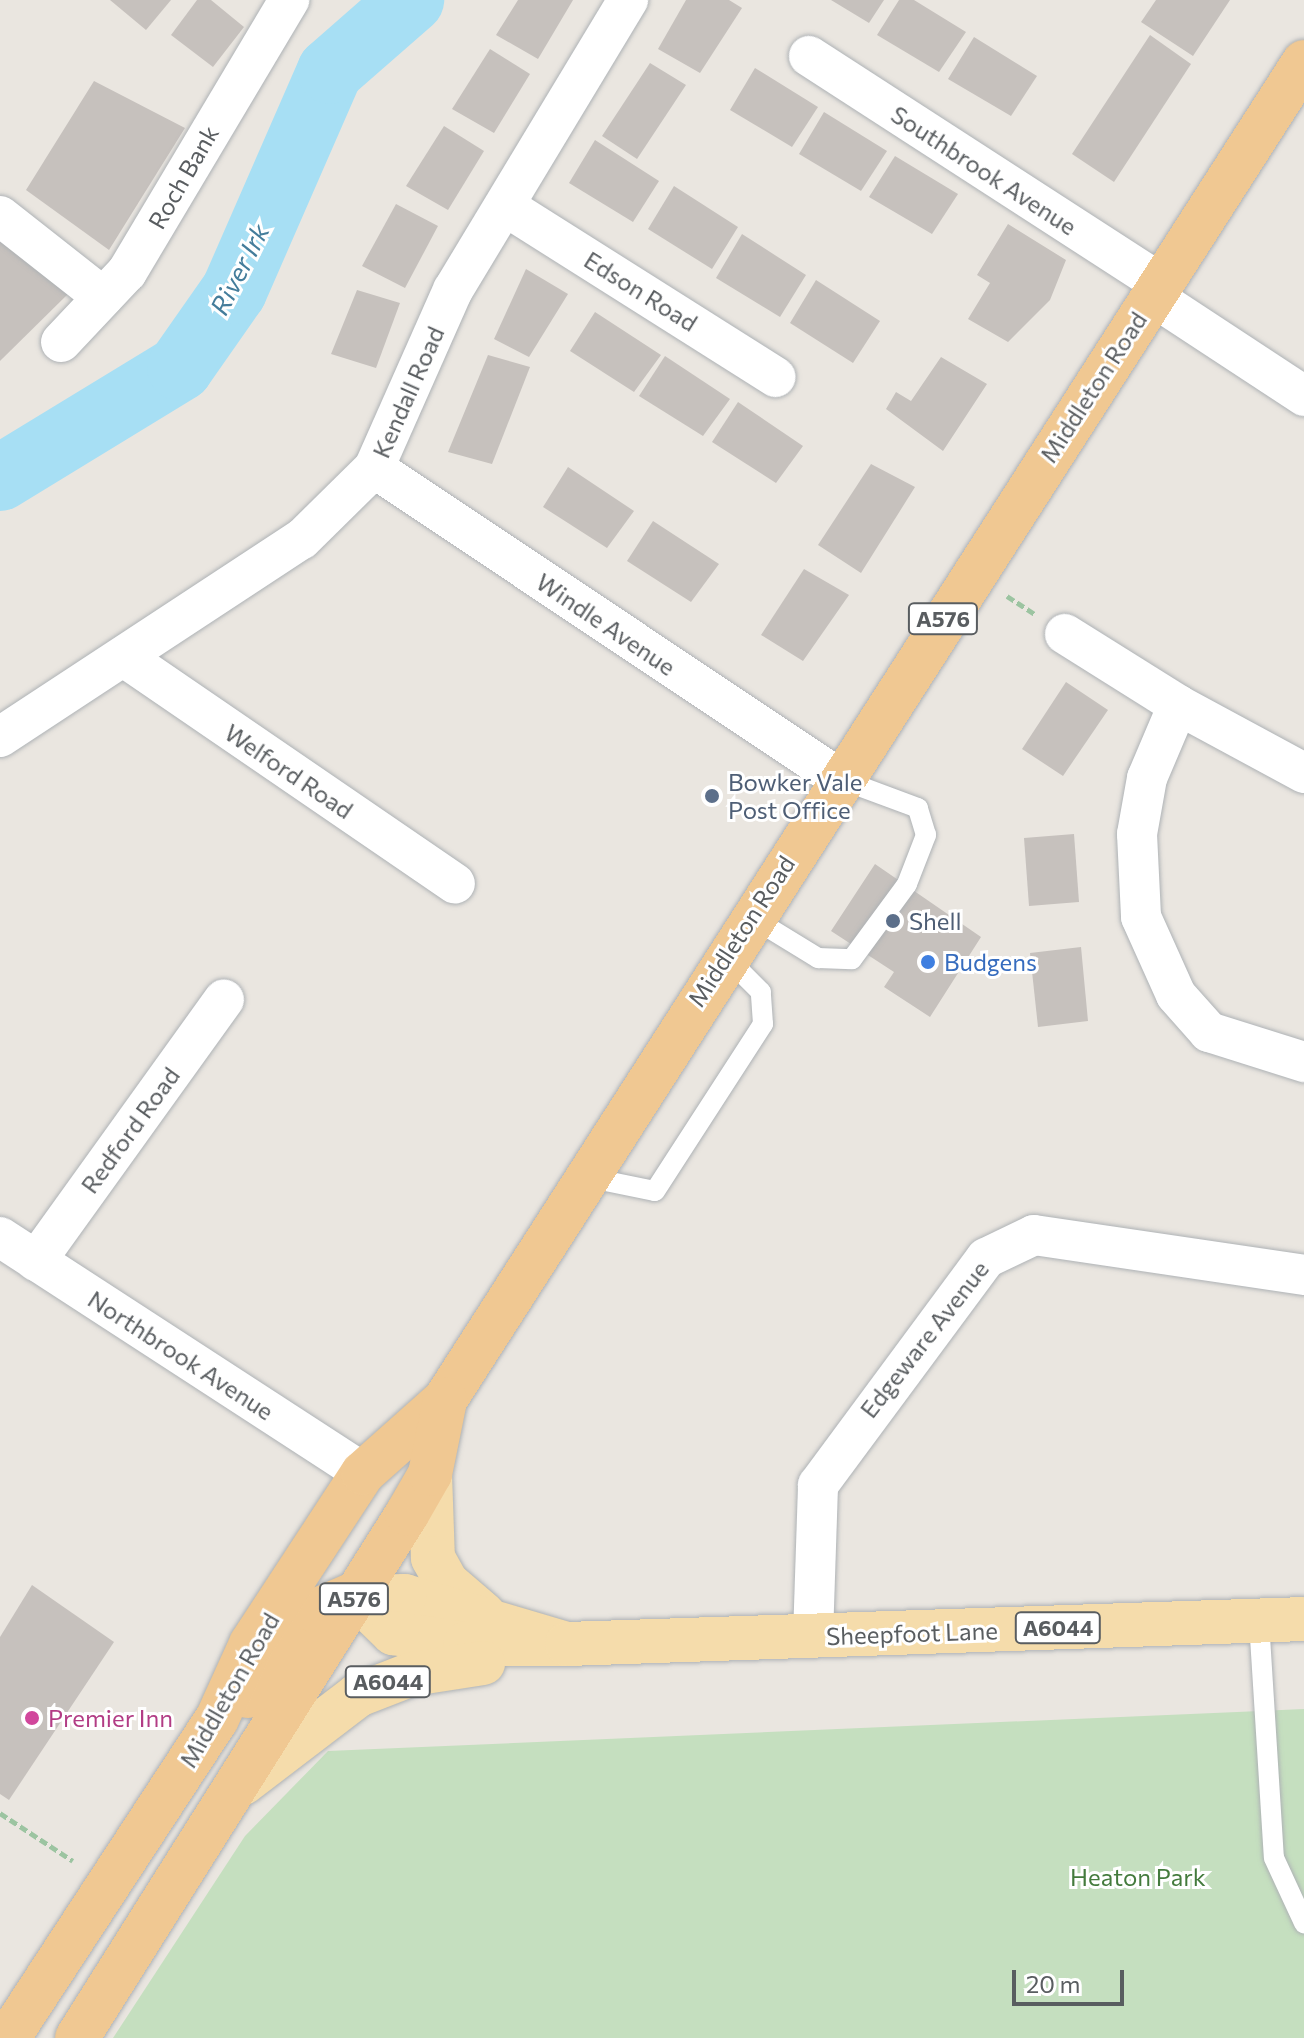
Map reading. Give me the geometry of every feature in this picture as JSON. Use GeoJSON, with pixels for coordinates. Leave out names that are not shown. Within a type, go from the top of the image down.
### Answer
{"type":"FeatureCollection","features":[{"type":"Feature","properties":{"kind":"highway","name":"Middleton Road"},"geometry":{"type":"LineString","coordinates":[[12,2019],[217,1719],[251,1644],[363,1473],[445,1400],[583,1176],[1304,62]]}},
{"type":"Feature","properties":{"kind":"highway","name":"Middleton Road"},"geometry":{"type":"LineString","coordinates":[[77,2038],[239,1787],[430,1474],[445,1400]]}},
{"type":"Feature","properties":{"kind":"highway","name":"A576"},"geometry":{"type":"LineString","coordinates":[[217,1719],[259,1687],[315,1611],[356,1597],[333,1519]]}},
{"type":"Feature","properties":{"kind":"main road","name":"A6044"},"geometry":{"type":"LineString","coordinates":[[430,1474],[433,1558],[447,1583],[488,1618]]}},
{"type":"Feature","properties":{"kind":"main road","name":"Sheepfoot Lane"},"geometry":{"type":"LineString","coordinates":[[356,1597],[405,1596],[488,1618],[567,1644]]}},
{"type":"Feature","properties":{"kind":"main road","name":"Sheepfoot Lane"},"geometry":{"type":"LineString","coordinates":[[356,1597],[373,1621],[413,1639],[567,1644],[1304,1619]]}},
{"type":"Feature","properties":{"kind":"main road","name":"Sheepfoot Lane"},"geometry":{"type":"LineString","coordinates":[[239,1787],[299,1734],[394,1679],[567,1644]]}},
{"type":"Feature","properties":{"kind":"street","name":"Roch Bank"},"geometry":{"type":"LineString","coordinates":[[61,342],[127,272],[289,0]]}},
{"type":"Feature","properties":{"kind":"street","name":"Kendall Road"},"geometry":{"type":"LineString","coordinates":[[0,737],[302,539],[374,468],[453,290],[628,0]]}},
{"type":"Feature","properties":{"kind":"street","name":"Southbrook Avenue"},"geometry":{"type":"LineString","coordinates":[[809,56],[1156,290],[1304,396]]}},
{"type":"Feature","properties":{"kind":"street","name":"Edson Road"},"geometry":{"type":"LineString","coordinates":[[505,206],[776,377]]}},
{"type":"Feature","properties":{"kind":"street"},"geometry":{"type":"LineString","coordinates":[[0,216],[103,297]]}},
{"type":"Feature","properties":{"kind":"street","name":"Windle Avenue"},"geometry":{"type":"LineString","coordinates":[[374,468],[840,779]]}},
{"type":"Feature","properties":{"kind":"street"},"geometry":{"type":"LineString","coordinates":[[1065,634],[1178,705],[1304,773]]}},
{"type":"Feature","properties":{"kind":"street","name":"Welford Road"},"geometry":{"type":"LineString","coordinates":[[124,657],[455,884]]}},
{"type":"Feature","properties":{"kind":"street"},"geometry":{"type":"LineString","coordinates":[[1178,705],[1147,778],[1137,834],[1141,917],[1154,956],[1209,1032],[1304,1062]]}},
{"type":"Feature","properties":{"kind":"street","name":"Redford Road"},"geometry":{"type":"LineString","coordinates":[[36,1261],[224,999]]}},
{"type":"Feature","properties":{"kind":"street","name":"Edgeware Avenue"},"geometry":{"type":"LineString","coordinates":[[813,1637],[818,1485],[986,1258],[1034,1235],[1304,1275]]}},
{"type":"Feature","properties":{"kind":"street","name":"Northbrook Avenue"},"geometry":{"type":"LineString","coordinates":[[0,1237],[363,1473]]}},
{"type":"Feature","properties":{"kind":"lane"},"geometry":{"type":"LineString","coordinates":[[750,917],[818,958],[863,952],[907,884],[926,835],[918,808],[840,779]]}},
{"type":"Feature","properties":{"kind":"lane"},"geometry":{"type":"LineString","coordinates":[[583,1176],[632,1192],[655,1191],[705,1114],[763,1024],[761,992],[725,956]]}},
{"type":"Feature","properties":{"kind":"lane"},"geometry":{"type":"LineString","coordinates":[[1259,1621],[1274,1858],[1304,1923]]}},
{"type":"Feature","properties":{"kind":"path"},"geometry":{"type":"LineString","coordinates":[[973,573],[1065,634]]}},
{"type":"Feature","properties":{"kind":"path"},"geometry":{"type":"LineString","coordinates":[[0,1813],[73,1861]]}},
{"type":"Feature","properties":{"kind":"green space","name":"Heaton Park"},"geometry":{"type":"Polygon","coordinates":[[[1304,1709],[1304,2038],[113,2038],[245,1836],[328,1751],[1304,1709]]]}},
{"type":"Feature","properties":{"kind":"building"},"geometry":{"type":"Polygon","coordinates":[[[110,0],[171,0],[146,30],[110,0]]]}},
{"type":"Feature","properties":{"kind":"building"},"geometry":{"type":"Polygon","coordinates":[[[197,0],[211,0],[244,27],[213,67],[171,35],[197,0]]]}},
{"type":"Feature","properties":{"kind":"building"},"geometry":{"type":"Polygon","coordinates":[[[518,0],[573,0],[538,59],[496,35],[518,0]]]}},
{"type":"Feature","properties":{"kind":"building"},"geometry":{"type":"Polygon","coordinates":[[[686,0],[729,0],[742,8],[700,73],[658,49],[686,0]]]}},
{"type":"Feature","properties":{"kind":"building"},"geometry":{"type":"Polygon","coordinates":[[[831,0],[884,0],[869,23],[831,0]]]}},
{"type":"Feature","properties":{"kind":"building"},"geometry":{"type":"Polygon","coordinates":[[[899,0],[914,0],[966,32],[939,72],[877,35],[899,0]]]}},
{"type":"Feature","properties":{"kind":"building"},"geometry":{"type":"Polygon","coordinates":[[[1156,0],[1230,0],[1193,56],[1141,22],[1156,0]]]}},
{"type":"Feature","properties":{"kind":"building"},"geometry":{"type":"Polygon","coordinates":[[[1150,35],[1191,64],[1114,182],[1072,154],[1150,35]]]}},
{"type":"Feature","properties":{"kind":"building"},"geometry":{"type":"Polygon","coordinates":[[[974,37],[1037,76],[1011,116],[948,79],[974,37]]]}},
{"type":"Feature","properties":{"kind":"building"},"geometry":{"type":"Polygon","coordinates":[[[490,49],[530,74],[494,133],[452,109],[490,49]]]}},
{"type":"Feature","properties":{"kind":"building"},"geometry":{"type":"Polygon","coordinates":[[[650,63],[686,85],[637,159],[602,136],[650,63]]]}},
{"type":"Feature","properties":{"kind":"building"},"geometry":{"type":"Polygon","coordinates":[[[755,68],[818,107],[792,147],[730,110],[755,68]]]}},
{"type":"Feature","properties":{"kind":"building"},"geometry":{"type":"Polygon","coordinates":[[[94,81],[185,128],[109,250],[26,190],[94,81]]]}},
{"type":"Feature","properties":{"kind":"building"},"geometry":{"type":"Polygon","coordinates":[[[824,112],[887,151],[861,191],[799,154],[824,112]]]}},
{"type":"Feature","properties":{"kind":"building"},"geometry":{"type":"Polygon","coordinates":[[[444,126],[484,151],[448,210],[406,186],[444,126]]]}},
{"type":"Feature","properties":{"kind":"building"},"geometry":{"type":"Polygon","coordinates":[[[595,140],[659,181],[633,222],[569,183],[595,140]]]}},
{"type":"Feature","properties":{"kind":"building"},"geometry":{"type":"Polygon","coordinates":[[[895,156],[958,194],[932,234],[869,197],[895,156]]]}},
{"type":"Feature","properties":{"kind":"building"},"geometry":{"type":"Polygon","coordinates":[[[674,186],[738,227],[712,269],[648,229],[674,186]]]}},
{"type":"Feature","properties":{"kind":"building"},"geometry":{"type":"Polygon","coordinates":[[[396,204],[438,226],[405,288],[362,266],[396,204]]]}},
{"type":"Feature","properties":{"kind":"building"},"geometry":{"type":"Polygon","coordinates":[[[1008,224],[1066,260],[1050,300],[1008,342],[968,319],[990,283],[977,275],[1008,224]]]}},
{"type":"Feature","properties":{"kind":"building"},"geometry":{"type":"Polygon","coordinates":[[[0,232],[69,293],[0,361],[0,232]]]}},
{"type":"Feature","properties":{"kind":"building"},"geometry":{"type":"Polygon","coordinates":[[[742,234],[806,275],[780,317],[716,278],[742,234]]]}},
{"type":"Feature","properties":{"kind":"building"},"geometry":{"type":"Polygon","coordinates":[[[526,269],[568,294],[529,357],[494,339],[526,269]]]}},
{"type":"Feature","properties":{"kind":"building"},"geometry":{"type":"Polygon","coordinates":[[[816,280],[880,321],[853,363],[790,323],[816,280]]]}},
{"type":"Feature","properties":{"kind":"building"},"geometry":{"type":"Polygon","coordinates":[[[357,290],[400,303],[376,368],[331,354],[357,290]]]}},
{"type":"Feature","properties":{"kind":"building"},"geometry":{"type":"Polygon","coordinates":[[[595,312],[661,355],[634,392],[570,351],[595,312]]]}},
{"type":"Feature","properties":{"kind":"building"},"geometry":{"type":"Polygon","coordinates":[[[488,355],[530,367],[492,464],[448,452],[488,355]]]}},
{"type":"Feature","properties":{"kind":"building"},"geometry":{"type":"Polygon","coordinates":[[[665,356],[730,399],[703,436],[639,396],[665,356]]]}},
{"type":"Feature","properties":{"kind":"building"},"geometry":{"type":"Polygon","coordinates":[[[941,357],[987,384],[943,451],[886,409],[896,392],[911,401],[941,357]]]}},
{"type":"Feature","properties":{"kind":"building"},"geometry":{"type":"Polygon","coordinates":[[[738,402],[803,446],[776,483],[712,442],[738,402]]]}},
{"type":"Feature","properties":{"kind":"building"},"geometry":{"type":"Polygon","coordinates":[[[871,464],[915,487],[861,573],[818,545],[871,464]]]}},
{"type":"Feature","properties":{"kind":"building"},"geometry":{"type":"Polygon","coordinates":[[[568,467],[634,511],[607,548],[543,507],[568,467]]]}},
{"type":"Feature","properties":{"kind":"building"},"geometry":{"type":"Polygon","coordinates":[[[653,521],[719,564],[691,602],[627,561],[653,521]]]}},
{"type":"Feature","properties":{"kind":"building"},"geometry":{"type":"Polygon","coordinates":[[[804,569],[849,595],[803,661],[761,635],[804,569]]]}},
{"type":"Feature","properties":{"kind":"building"},"geometry":{"type":"Polygon","coordinates":[[[1066,682],[1108,710],[1063,776],[1022,749],[1066,682]]]}},
{"type":"Feature","properties":{"kind":"building"},"geometry":{"type":"Polygon","coordinates":[[[1074,834],[1079,902],[1029,906],[1024,838],[1074,834]]]}},
{"type":"Feature","properties":{"kind":"building"},"geometry":{"type":"Polygon","coordinates":[[[875,864],[981,937],[930,1017],[884,987],[894,972],[831,931],[875,864]]]}},
{"type":"Feature","properties":{"kind":"building"},"geometry":{"type":"Polygon","coordinates":[[[1081,947],[1088,1021],[1038,1027],[1030,953],[1081,947]]]}},
{"type":"Feature","properties":{"kind":"building","name":"Premier Inn"},"geometry":{"type":"Polygon","coordinates":[[[32,1585],[114,1642],[9,1800],[0,1794],[0,1637],[32,1585]]]}},
{"type":"Feature","properties":{"kind":"waterway","name":"River Irk"},"geometry":{"type":"LineString","coordinates":[[0,478],[180,368],[234,291],[330,71],[411,0]]}},
{"type":"Feature","properties":{"kind":"place","name":"Bowker Vale Post Office"},"geometry":{"type":"Point","coordinates":[712,796]}},
{"type":"Feature","properties":{"kind":"place","name":"Shell"},"geometry":{"type":"Point","coordinates":[893,921]}},
{"type":"Feature","properties":{"kind":"place","name":"Budgens"},"geometry":{"type":"Point","coordinates":[928,962]}},
{"type":"Feature","properties":{"kind":"place","name":"Premier Inn"},"geometry":{"type":"Point","coordinates":[32,1718]}}]}
